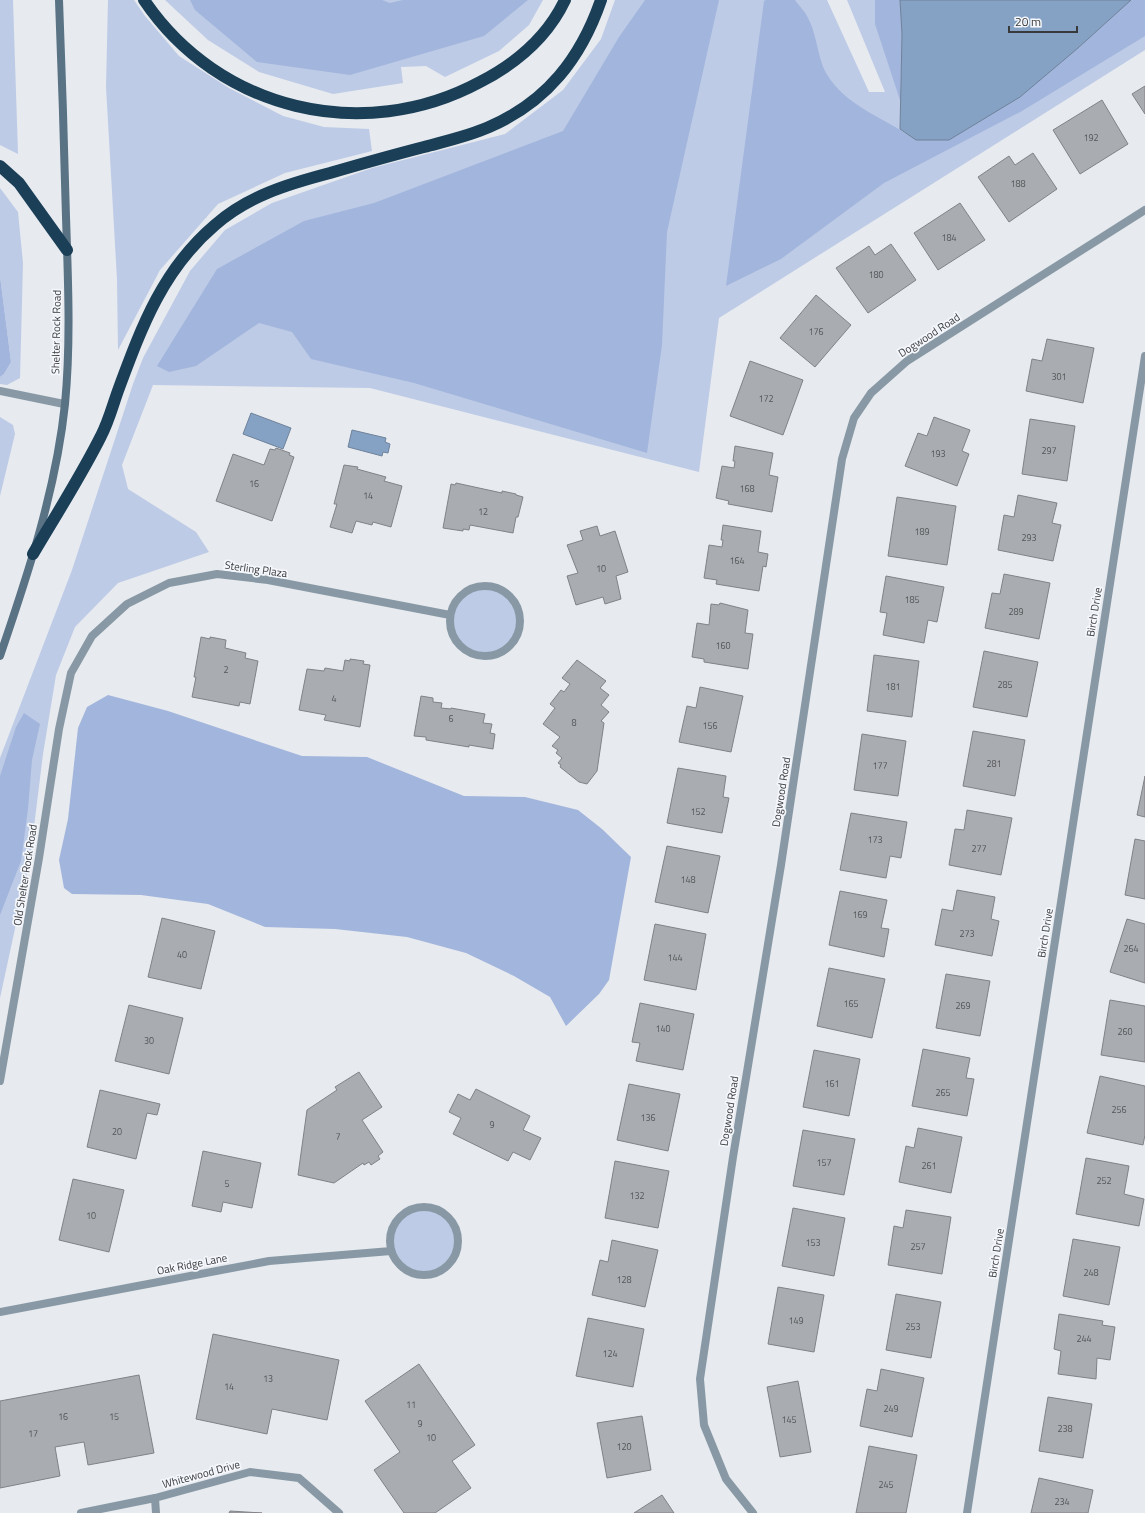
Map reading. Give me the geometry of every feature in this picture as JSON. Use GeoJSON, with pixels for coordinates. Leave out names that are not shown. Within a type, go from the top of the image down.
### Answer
{"type":"FeatureCollection","features":[{"type":"Feature","properties":{"kind":"highway"},"geometry":{"type":"LineString","coordinates":[[144,0],[159,21],[190,54],[230,80],[251,90],[291,105],[338,113],[362,113],[394,110],[434,102],[455,95],[496,74],[524,55],[538,41],[558,14],[565,0]]}},
{"type":"Feature","properties":{"kind":"highway"},"geometry":{"type":"LineString","coordinates":[[33,554],[102,435],[151,306],[179,262],[196,242],[233,211],[268,191],[309,178],[471,134],[502,121],[526,108],[566,69],[592,26],[601,0]]}},
{"type":"Feature","properties":{"kind":"highway"},"geometry":{"type":"LineString","coordinates":[[0,166],[19,183],[67,250]]}},
{"type":"Feature","properties":{"kind":"main road","name":"Shelter Rock Road"},"geometry":{"type":"LineString","coordinates":[[0,656],[33,554],[57,457],[64,404],[69,326],[60,0]]}},
{"type":"Feature","properties":{"kind":"street","name":"Dogwood Road"},"geometry":{"type":"LineString","coordinates":[[753,1513],[726,1479],[704,1425],[700,1379],[733,1157],[781,865],[842,459],[854,418],[871,393],[907,361],[1145,210]]}},
{"type":"Feature","properties":{"kind":"street","name":"Birch Drive"},"geometry":{"type":"LineString","coordinates":[[967,1513],[1145,356]]}},
{"type":"Feature","properties":{"kind":"street"},"geometry":{"type":"LineString","coordinates":[[0,390],[64,404]]}},
{"type":"Feature","properties":{"kind":"street","name":"Sterling Plaza"},"geometry":{"type":"LineString","coordinates":[[71,673],[92,636],[128,604],[169,583],[217,574],[268,580],[450,615]]}},
{"type":"Feature","properties":{"kind":"street"},"geometry":{"type":"LineString","coordinates":[[480,586],[491,586],[502,590],[517,606],[520,617],[520,628],[515,639],[507,649],[496,655],[485,657],[472,654],[462,648],[454,639],[450,627],[450,615],[454,604],[460,596],[469,590],[480,586]]}},
{"type":"Feature","properties":{"kind":"street","name":"Old Shelter Rock Road"},"geometry":{"type":"LineString","coordinates":[[0,1081],[39,858],[58,729],[71,673]]}},
{"type":"Feature","properties":{"kind":"street"},"geometry":{"type":"LineString","coordinates":[[419,1206],[431,1206],[447,1215],[457,1230],[459,1242],[457,1253],[451,1262],[434,1274],[418,1274],[403,1268],[395,1261],[391,1251],[389,1239],[392,1227],[398,1217],[408,1210],[419,1206]]}},
{"type":"Feature","properties":{"kind":"street","name":"Oak Ridge Lane"},"geometry":{"type":"LineString","coordinates":[[0,1312],[269,1261],[391,1251]]}},
{"type":"Feature","properties":{"kind":"street","name":"Whitewood Drive"},"geometry":{"type":"LineString","coordinates":[[81,1513],[155,1498],[250,1472],[299,1478],[339,1513]]}},
{"type":"Feature","properties":{"kind":"street"},"geometry":{"type":"LineString","coordinates":[[155,1498],[156,1513]]}},
{"type":"Feature","properties":{"kind":"shaded area"},"geometry":{"type":"Polygon","coordinates":[[[0,0],[13,0],[18,154],[0,145],[0,0]]]}},
{"type":"Feature","properties":{"kind":"shaded area"},"geometry":{"type":"Polygon","coordinates":[[[108,0],[134,0],[145,16],[179,56],[229,88],[283,116],[324,127],[369,129],[372,151],[285,173],[218,204],[160,270],[118,350],[117,279],[106,87],[108,0]]]}},
{"type":"Feature","properties":{"kind":"shaded area"},"geometry":{"type":"Polygon","coordinates":[[[165,0],[543,0],[529,25],[499,51],[445,77],[426,66],[401,67],[403,83],[333,94],[259,72],[208,40],[165,0]]]}},
{"type":"Feature","properties":{"kind":"shaded area"},"geometry":{"type":"Polygon","coordinates":[[[190,0],[382,0],[390,3],[403,0],[528,0],[484,36],[350,75],[257,62],[195,10],[190,0]]]}},
{"type":"Feature","properties":{"kind":"shaded area"},"geometry":{"type":"Polygon","coordinates":[[[615,0],[827,0],[869,92],[885,92],[847,0],[1145,0],[1145,50],[719,318],[699,472],[370,388],[153,385],[122,465],[128,489],[196,532],[209,552],[118,583],[75,627],[56,675],[43,754],[30,859],[0,998],[0,758],[72,570],[133,384],[143,358],[190,271],[225,230],[272,203],[372,168],[505,134],[563,90],[601,39],[615,0]]]}},
{"type":"Feature","properties":{"kind":"shaded area"},"geometry":{"type":"Polygon","coordinates":[[[645,0],[719,0],[667,232],[662,345],[647,453],[414,383],[311,359],[292,332],[259,323],[196,366],[169,372],[157,366],[217,269],[304,221],[374,203],[563,131],[619,37],[645,0]]]}},
{"type":"Feature","properties":{"kind":"shaded area"},"geometry":{"type":"Polygon","coordinates":[[[795,0],[811,24],[823,66],[834,85],[855,103],[916,140],[1078,48],[1131,0],[1145,0],[1145,36],[1022,111],[884,183],[781,259],[726,286],[764,1],[795,0]]]}},
{"type":"Feature","properties":{"kind":"shaded area"},"geometry":{"type":"Polygon","coordinates":[[[875,0],[900,0],[902,34],[900,100],[875,24],[875,0]]]}},
{"type":"Feature","properties":{"kind":"shaded area"},"geometry":{"type":"Polygon","coordinates":[[[900,0],[1131,0],[1078,48],[1020,97],[949,140],[916,140],[900,129],[902,34],[900,0]]]}},
{"type":"Feature","properties":{"kind":"shaded area"},"geometry":{"type":"Polygon","coordinates":[[[0,188],[18,212],[23,263],[20,378],[7,385],[0,384],[0,377],[4,374],[11,362],[0,276],[0,188]]]}},
{"type":"Feature","properties":{"kind":"shaded area"},"geometry":{"type":"Polygon","coordinates":[[[0,276],[11,362],[4,374],[0,377],[0,276]]]}},
{"type":"Feature","properties":{"kind":"shaded area"},"geometry":{"type":"Polygon","coordinates":[[[251,413],[291,428],[283,449],[243,434],[251,413]]]}},
{"type":"Feature","properties":{"kind":"shaded area"},"geometry":{"type":"Polygon","coordinates":[[[0,417],[13,425],[15,434],[0,496],[0,417]]]}},
{"type":"Feature","properties":{"kind":"shaded area"},"geometry":{"type":"Polygon","coordinates":[[[352,430],[386,438],[385,442],[390,444],[388,453],[383,452],[382,456],[348,447],[352,430]]]}},
{"type":"Feature","properties":{"kind":"shaded area"},"geometry":{"type":"Polygon","coordinates":[[[485,586],[498,589],[510,596],[517,608],[520,621],[517,634],[510,646],[498,653],[485,656],[472,653],[460,646],[453,634],[450,621],[453,608],[460,596],[472,589],[485,586]]]}},
{"type":"Feature","properties":{"kind":"shaded area"},"geometry":{"type":"Polygon","coordinates":[[[108,695],[168,711],[302,756],[367,757],[464,796],[525,797],[578,810],[602,829],[631,857],[609,980],[599,994],[566,1026],[550,997],[514,976],[466,953],[407,937],[335,929],[265,927],[208,904],[141,895],[72,894],[64,888],[59,860],[68,819],[78,728],[87,707],[108,695]]]}},
{"type":"Feature","properties":{"kind":"shaded area"},"geometry":{"type":"Polygon","coordinates":[[[24,713],[40,724],[32,760],[28,809],[21,861],[0,915],[0,776],[16,727],[24,713]]]}},
{"type":"Feature","properties":{"kind":"shaded area"},"geometry":{"type":"Polygon","coordinates":[[[417,1207],[431,1207],[443,1212],[453,1222],[458,1234],[458,1248],[453,1260],[443,1270],[431,1275],[417,1275],[405,1270],[395,1260],[390,1248],[390,1234],[395,1222],[405,1212],[417,1207]]]}},
{"type":"Feature","properties":{"kind":"building"},"geometry":{"type":"Polygon","coordinates":[[[1145,86],[1145,114],[1132,94],[1145,86]]]}},
{"type":"Feature","properties":{"kind":"building"},"geometry":{"type":"Polygon","coordinates":[[[1102,100],[1128,144],[1080,174],[1053,130],[1102,100]]]}},
{"type":"Feature","properties":{"kind":"building"},"geometry":{"type":"Polygon","coordinates":[[[1033,153],[1057,189],[1009,222],[978,177],[1009,156],[1015,165],[1033,153]]]}},
{"type":"Feature","properties":{"kind":"building"},"geometry":{"type":"Polygon","coordinates":[[[960,203],[985,240],[938,270],[914,233],[960,203]]]}},
{"type":"Feature","properties":{"kind":"building"},"geometry":{"type":"Polygon","coordinates":[[[891,244],[916,280],[868,313],[836,268],[869,246],[875,255],[891,244]]]}},
{"type":"Feature","properties":{"kind":"building"},"geometry":{"type":"Polygon","coordinates":[[[816,295],[851,325],[815,367],[780,338],[816,295]]]}},
{"type":"Feature","properties":{"kind":"building"},"geometry":{"type":"Polygon","coordinates":[[[1047,339],[1094,348],[1083,403],[1026,391],[1032,359],[1042,361],[1047,339]]]}},
{"type":"Feature","properties":{"kind":"building"},"geometry":{"type":"Polygon","coordinates":[[[750,361],[803,380],[783,435],[730,416],[750,361]]]}},
{"type":"Feature","properties":{"kind":"building"},"geometry":{"type":"Polygon","coordinates":[[[934,417],[970,430],[962,451],[969,454],[957,486],[905,466],[918,433],[927,436],[934,417]]]}},
{"type":"Feature","properties":{"kind":"building"},"geometry":{"type":"Polygon","coordinates":[[[1030,419],[1075,426],[1067,481],[1022,474],[1030,419]]]}},
{"type":"Feature","properties":{"kind":"building"},"geometry":{"type":"Polygon","coordinates":[[[735,446],[773,453],[769,475],[778,477],[772,512],[728,504],[729,501],[716,498],[722,466],[734,468],[735,461],[733,461],[735,446]]]}},
{"type":"Feature","properties":{"kind":"building"},"geometry":{"type":"Polygon","coordinates":[[[276,448],[290,453],[289,455],[294,457],[272,521],[216,501],[233,454],[264,465],[270,449],[275,450],[276,448]]]}},
{"type":"Feature","properties":{"kind":"building"},"geometry":{"type":"Polygon","coordinates":[[[344,465],[358,467],[357,469],[386,477],[384,481],[402,486],[391,527],[373,522],[372,525],[356,521],[352,533],[330,527],[337,504],[334,504],[344,465]]]}},
{"type":"Feature","properties":{"kind":"building"},"geometry":{"type":"Polygon","coordinates":[[[456,483],[502,493],[502,491],[523,497],[518,517],[516,517],[513,533],[470,525],[469,530],[463,529],[463,531],[443,528],[451,484],[455,485],[456,483]]]}},
{"type":"Feature","properties":{"kind":"building"},"geometry":{"type":"Polygon","coordinates":[[[1018,495],[1057,503],[1052,523],[1061,525],[1053,561],[998,550],[1004,515],[1014,517],[1018,495]]]}},
{"type":"Feature","properties":{"kind":"building"},"geometry":{"type":"Polygon","coordinates":[[[897,497],[956,506],[947,565],[888,556],[897,497]]]}},
{"type":"Feature","properties":{"kind":"building"},"geometry":{"type":"Polygon","coordinates":[[[723,525],[761,531],[758,552],[768,554],[766,567],[763,566],[759,591],[716,584],[717,580],[704,578],[709,545],[722,547],[723,540],[721,540],[723,525]]]}},
{"type":"Feature","properties":{"kind":"building"},"geometry":{"type":"Polygon","coordinates":[[[597,526],[600,536],[615,531],[628,572],[616,576],[621,599],[605,604],[603,597],[576,605],[567,576],[578,573],[567,545],[583,540],[580,531],[597,526]]]}},
{"type":"Feature","properties":{"kind":"building"},"geometry":{"type":"Polygon","coordinates":[[[1004,574],[1050,583],[1039,639],[985,628],[992,593],[1000,594],[1004,574]]]}},
{"type":"Feature","properties":{"kind":"building"},"geometry":{"type":"Polygon","coordinates":[[[886,576],[944,587],[937,622],[928,620],[924,643],[883,635],[887,613],[880,612],[886,576]]]}},
{"type":"Feature","properties":{"kind":"building"},"geometry":{"type":"Polygon","coordinates":[[[720,603],[748,610],[745,633],[753,634],[748,669],[704,662],[704,659],[692,657],[697,623],[709,625],[711,604],[719,605],[720,603]]]}},
{"type":"Feature","properties":{"kind":"building"},"geometry":{"type":"Polygon","coordinates":[[[201,637],[226,640],[225,648],[246,653],[245,658],[258,661],[250,704],[240,702],[239,706],[192,697],[201,637]]]}},
{"type":"Feature","properties":{"kind":"building"},"geometry":{"type":"Polygon","coordinates":[[[984,651],[1038,662],[1027,717],[973,707],[984,651]]]}},
{"type":"Feature","properties":{"kind":"building"},"geometry":{"type":"Polygon","coordinates":[[[874,655],[919,661],[912,717],[867,711],[874,655]]]}},
{"type":"Feature","properties":{"kind":"building"},"geometry":{"type":"Polygon","coordinates":[[[350,659],[364,661],[363,664],[370,665],[360,727],[324,720],[326,715],[299,710],[307,669],[324,671],[325,668],[343,671],[345,660],[350,661],[350,659]]]}},
{"type":"Feature","properties":{"kind":"building"},"geometry":{"type":"Polygon","coordinates":[[[577,660],[606,681],[600,688],[609,695],[601,705],[609,712],[601,721],[604,723],[597,771],[587,784],[579,782],[560,767],[561,765],[558,763],[562,758],[556,753],[558,750],[552,746],[560,737],[543,724],[555,708],[550,704],[561,690],[564,692],[570,684],[562,678],[577,660]]]}},
{"type":"Feature","properties":{"kind":"building"},"geometry":{"type":"Polygon","coordinates":[[[700,687],[743,696],[731,752],[679,742],[687,706],[696,708],[700,687]]]}},
{"type":"Feature","properties":{"kind":"building"},"geometry":{"type":"Polygon","coordinates":[[[421,696],[433,698],[433,702],[442,703],[441,708],[451,708],[485,714],[483,723],[492,724],[490,733],[495,734],[493,749],[469,745],[469,747],[426,740],[426,737],[414,736],[421,696]]]}},
{"type":"Feature","properties":{"kind":"building"},"geometry":{"type":"Polygon","coordinates":[[[973,731],[1025,740],[1015,796],[963,786],[973,731]]]}},
{"type":"Feature","properties":{"kind":"building"},"geometry":{"type":"Polygon","coordinates":[[[862,734],[906,741],[898,796],[854,790],[862,734]]]}},
{"type":"Feature","properties":{"kind":"building"},"geometry":{"type":"Polygon","coordinates":[[[678,768],[726,776],[723,797],[729,798],[722,833],[667,823],[678,768]]]}},
{"type":"Feature","properties":{"kind":"building"},"geometry":{"type":"Polygon","coordinates":[[[1145,776],[1145,817],[1137,815],[1145,776]]]}},
{"type":"Feature","properties":{"kind":"building"},"geometry":{"type":"Polygon","coordinates":[[[967,810],[1012,818],[1001,875],[949,865],[955,829],[964,830],[967,810]]]}},
{"type":"Feature","properties":{"kind":"building"},"geometry":{"type":"Polygon","coordinates":[[[851,813],[907,822],[901,858],[890,856],[886,878],[840,870],[851,813]]]}},
{"type":"Feature","properties":{"kind":"building"},"geometry":{"type":"Polygon","coordinates":[[[1135,839],[1145,841],[1145,899],[1125,895],[1135,839]]]}},
{"type":"Feature","properties":{"kind":"building"},"geometry":{"type":"Polygon","coordinates":[[[667,846],[720,856],[708,913],[655,902],[667,846]]]}},
{"type":"Feature","properties":{"kind":"building"},"geometry":{"type":"Polygon","coordinates":[[[957,890],[995,897],[991,919],[999,921],[992,956],[935,945],[942,909],[953,911],[957,890]]]}},
{"type":"Feature","properties":{"kind":"building"},"geometry":{"type":"Polygon","coordinates":[[[840,891],[887,900],[881,928],[889,929],[884,957],[829,945],[840,891]]]}},
{"type":"Feature","properties":{"kind":"building"},"geometry":{"type":"Polygon","coordinates":[[[162,918],[215,931],[201,989],[148,977],[162,918]]]}},
{"type":"Feature","properties":{"kind":"building"},"geometry":{"type":"Polygon","coordinates":[[[1127,919],[1145,924],[1145,983],[1110,972],[1127,919]]]}},
{"type":"Feature","properties":{"kind":"building"},"geometry":{"type":"Polygon","coordinates":[[[655,924],[706,934],[696,990],[644,980],[655,924]]]}},
{"type":"Feature","properties":{"kind":"building"},"geometry":{"type":"Polygon","coordinates":[[[829,968],[885,979],[872,1038],[817,1026],[829,968]]]}},
{"type":"Feature","properties":{"kind":"building"},"geometry":{"type":"Polygon","coordinates":[[[946,974],[990,981],[980,1036],[936,1028],[946,974]]]}},
{"type":"Feature","properties":{"kind":"building"},"geometry":{"type":"Polygon","coordinates":[[[1110,1000],[1145,1006],[1145,1062],[1101,1055],[1110,1000]]]}},
{"type":"Feature","properties":{"kind":"building"},"geometry":{"type":"Polygon","coordinates":[[[640,1003],[694,1014],[683,1070],[636,1061],[640,1043],[632,1042],[640,1003]]]}},
{"type":"Feature","properties":{"kind":"building"},"geometry":{"type":"Polygon","coordinates":[[[129,1005],[183,1018],[169,1074],[115,1061],[129,1005]]]}},
{"type":"Feature","properties":{"kind":"building"},"geometry":{"type":"Polygon","coordinates":[[[923,1049],[970,1058],[966,1078],[974,1079],[967,1116],[912,1106],[923,1049]]]}},
{"type":"Feature","properties":{"kind":"building"},"geometry":{"type":"Polygon","coordinates":[[[814,1050],[860,1059],[849,1116],[803,1107],[814,1050]]]}},
{"type":"Feature","properties":{"kind":"building"},"geometry":{"type":"Polygon","coordinates":[[[359,1072],[382,1107],[362,1120],[383,1152],[378,1156],[380,1159],[371,1165],[369,1162],[364,1165],[363,1163],[334,1183],[298,1175],[307,1110],[337,1090],[335,1087],[359,1072]]]}},
{"type":"Feature","properties":{"kind":"building"},"geometry":{"type":"Polygon","coordinates":[[[1100,1076],[1145,1086],[1145,1135],[1143,1145],[1087,1133],[1100,1076]]]}},
{"type":"Feature","properties":{"kind":"building"},"geometry":{"type":"Polygon","coordinates":[[[629,1084],[680,1094],[668,1151],[617,1140],[629,1084]]]}},
{"type":"Feature","properties":{"kind":"building"},"geometry":{"type":"Polygon","coordinates":[[[476,1089],[530,1116],[523,1130],[541,1138],[530,1160],[513,1152],[508,1161],[453,1134],[461,1118],[449,1112],[458,1094],[470,1100],[476,1089]]]}},
{"type":"Feature","properties":{"kind":"building"},"geometry":{"type":"Polygon","coordinates":[[[100,1090],[160,1104],[157,1115],[147,1113],[136,1159],[87,1147],[100,1090]]]}},
{"type":"Feature","properties":{"kind":"building"},"geometry":{"type":"Polygon","coordinates":[[[918,1128],[962,1137],[951,1193],[899,1182],[906,1146],[914,1148],[918,1128]]]}},
{"type":"Feature","properties":{"kind":"building"},"geometry":{"type":"Polygon","coordinates":[[[803,1130],[855,1139],[844,1195],[793,1186],[803,1130]]]}},
{"type":"Feature","properties":{"kind":"building"},"geometry":{"type":"Polygon","coordinates":[[[203,1151],[261,1163],[252,1208],[223,1202],[221,1212],[192,1206],[203,1151]]]}},
{"type":"Feature","properties":{"kind":"building"},"geometry":{"type":"Polygon","coordinates":[[[1086,1158],[1129,1166],[1124,1194],[1144,1199],[1139,1226],[1076,1214],[1086,1158]]]}},
{"type":"Feature","properties":{"kind":"building"},"geometry":{"type":"Polygon","coordinates":[[[615,1161],[669,1171],[658,1228],[605,1218],[615,1161]]]}},
{"type":"Feature","properties":{"kind":"building"},"geometry":{"type":"Polygon","coordinates":[[[73,1179],[124,1190],[109,1252],[59,1240],[73,1179]]]}},
{"type":"Feature","properties":{"kind":"building"},"geometry":{"type":"Polygon","coordinates":[[[793,1208],[845,1218],[834,1276],[782,1266],[793,1208]]]}},
{"type":"Feature","properties":{"kind":"building"},"geometry":{"type":"Polygon","coordinates":[[[906,1210],[951,1217],[942,1274],[888,1265],[894,1226],[903,1228],[906,1210]]]}},
{"type":"Feature","properties":{"kind":"building"},"geometry":{"type":"Polygon","coordinates":[[[1073,1239],[1120,1247],[1109,1305],[1063,1296],[1073,1239]]]}},
{"type":"Feature","properties":{"kind":"building"},"geometry":{"type":"Polygon","coordinates":[[[612,1240],[658,1250],[645,1307],[592,1295],[600,1260],[608,1262],[612,1240]]]}},
{"type":"Feature","properties":{"kind":"building"},"geometry":{"type":"Polygon","coordinates":[[[778,1287],[824,1295],[814,1352],[768,1344],[778,1287]]]}},
{"type":"Feature","properties":{"kind":"building"},"geometry":{"type":"Polygon","coordinates":[[[896,1294],[941,1302],[931,1358],[886,1350],[896,1294]]]}},
{"type":"Feature","properties":{"kind":"building"},"geometry":{"type":"Polygon","coordinates":[[[1059,1314],[1103,1321],[1102,1325],[1115,1327],[1110,1360],[1097,1358],[1096,1379],[1058,1374],[1061,1351],[1054,1349],[1059,1314]]]}},
{"type":"Feature","properties":{"kind":"building"},"geometry":{"type":"Polygon","coordinates":[[[588,1318],[644,1329],[633,1387],[576,1376],[588,1318]]]}},
{"type":"Feature","properties":{"kind":"building"},"geometry":{"type":"Polygon","coordinates":[[[213,1334],[339,1360],[327,1420],[272,1409],[267,1434],[196,1419],[213,1334]]]}},
{"type":"Feature","properties":{"kind":"building"},"geometry":{"type":"Polygon","coordinates":[[[419,1364],[475,1445],[452,1461],[471,1488],[435,1513],[404,1513],[374,1470],[400,1452],[365,1401],[419,1364]]]}},
{"type":"Feature","properties":{"kind":"building"},"geometry":{"type":"Polygon","coordinates":[[[881,1369],[924,1378],[912,1437],[860,1426],[867,1389],[877,1391],[881,1369]]]}},
{"type":"Feature","properties":{"kind":"building"},"geometry":{"type":"Polygon","coordinates":[[[139,1375],[154,1453],[88,1465],[84,1442],[55,1447],[60,1476],[0,1488],[0,1401],[139,1375]]]}},
{"type":"Feature","properties":{"kind":"building"},"geometry":{"type":"Polygon","coordinates":[[[798,1381],[811,1452],[780,1457],[767,1387],[798,1381]]]}},
{"type":"Feature","properties":{"kind":"building"},"geometry":{"type":"Polygon","coordinates":[[[1048,1397],[1092,1404],[1083,1458],[1039,1451],[1048,1397]]]}},
{"type":"Feature","properties":{"kind":"building"},"geometry":{"type":"Polygon","coordinates":[[[642,1416],[651,1470],[607,1478],[597,1423],[642,1416]]]}},
{"type":"Feature","properties":{"kind":"building"},"geometry":{"type":"Polygon","coordinates":[[[869,1446],[917,1455],[906,1513],[856,1513],[869,1446]]]}},
{"type":"Feature","properties":{"kind":"building"},"geometry":{"type":"Polygon","coordinates":[[[1039,1478],[1093,1490],[1088,1513],[1031,1513],[1039,1478]]]}},
{"type":"Feature","properties":{"kind":"building"},"geometry":{"type":"Polygon","coordinates":[[[662,1495],[674,1513],[634,1513],[662,1495]]]}},
{"type":"Feature","properties":{"kind":"building"},"geometry":{"type":"Polygon","coordinates":[[[230,1511],[262,1513],[229,1513],[230,1511]]]}}]}
